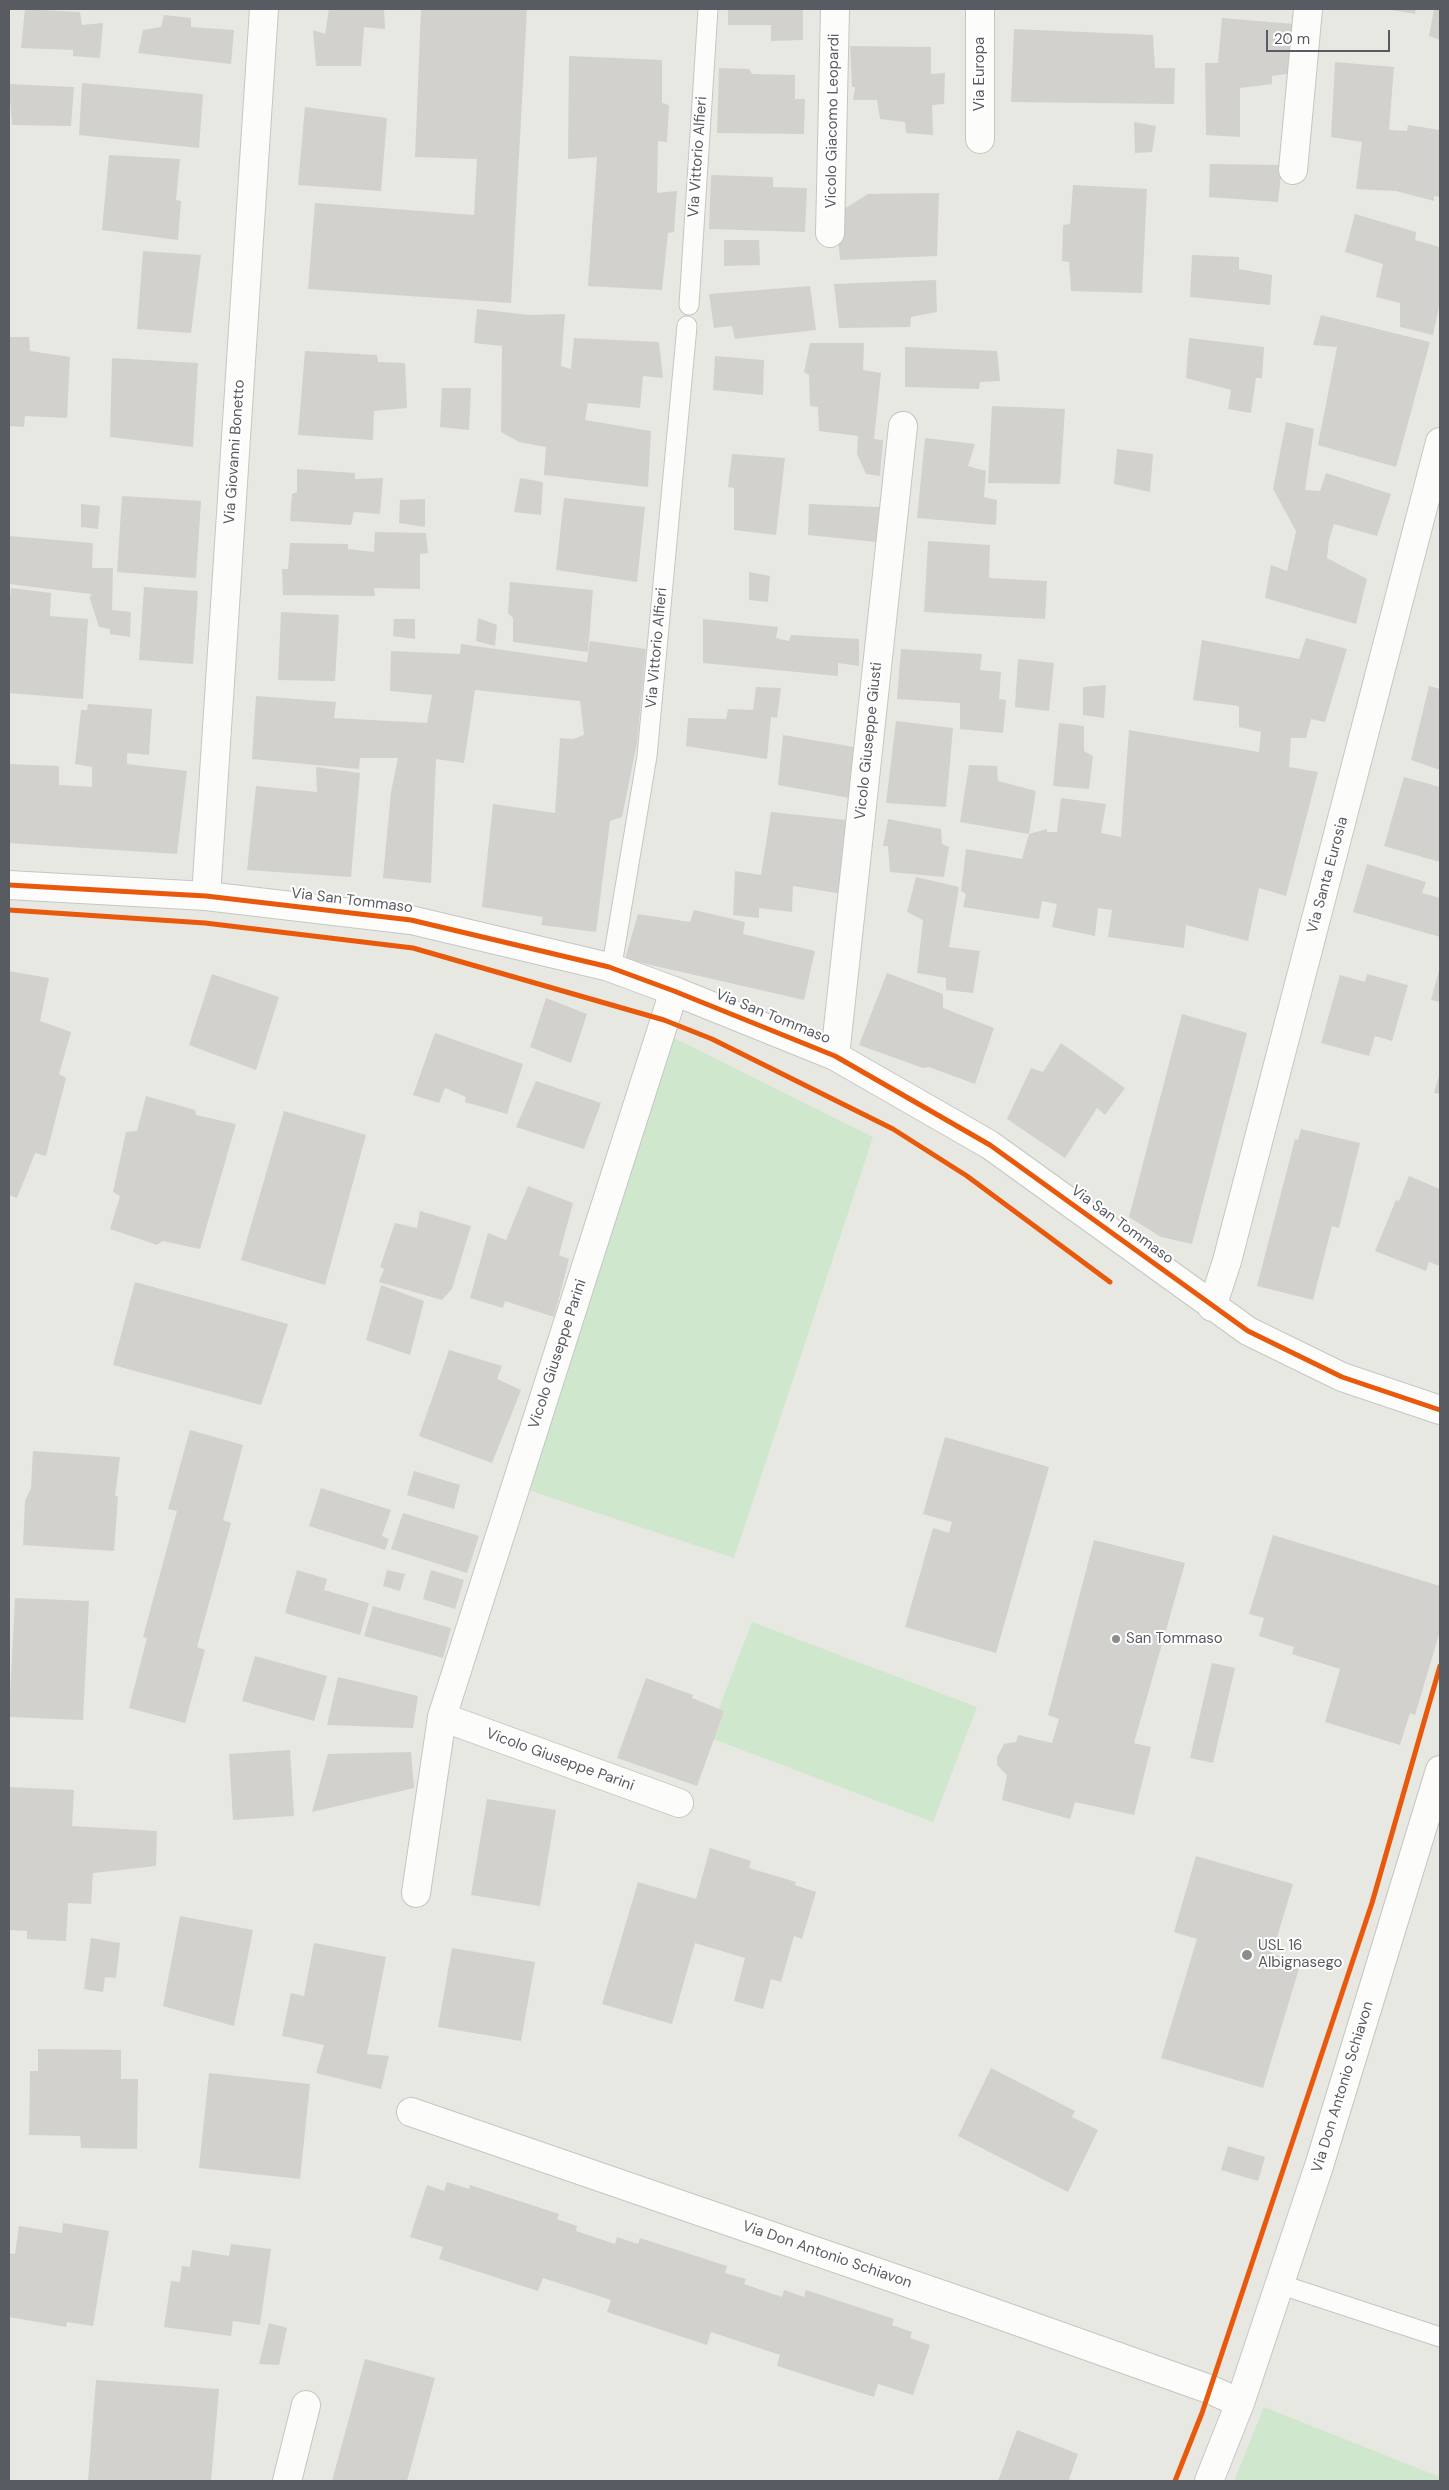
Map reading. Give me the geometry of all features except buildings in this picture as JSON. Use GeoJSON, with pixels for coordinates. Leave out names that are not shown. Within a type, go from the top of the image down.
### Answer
{"type":"FeatureCollection","features":[{"type":"Feature","properties":{"kind":"street","name":"Via Giovanni Bonetto"},"geometry":{"type":"LineString","coordinates":[[206,896],[264,9]]}},
{"type":"Feature","properties":{"kind":"street","name":"Vicolo Giacomo Leopardi"},"geometry":{"type":"LineString","coordinates":[[830,233],[836,9]]}},
{"type":"Feature","properties":{"kind":"street","name":"Via Europa"},"geometry":{"type":"LineString","coordinates":[[980,9],[980,139]]}},
{"type":"Feature","properties":{"kind":"street"},"geometry":{"type":"LineString","coordinates":[[1293,170],[1308,9]]}},
{"type":"Feature","properties":{"kind":"street","name":"Vicolo Giuseppe Giusti"},"geometry":{"type":"LineString","coordinates":[[835,1056],[903,426]]}},
{"type":"Feature","properties":{"kind":"street","name":"Via Santa Eurosia"},"geometry":{"type":"LineString","coordinates":[[1212,1307],[1227,1261],[1440,442]]}},
{"type":"Feature","properties":{"kind":"street","name":"Via San Tommaso"},"geometry":{"type":"LineString","coordinates":[[9,885],[206,896],[411,920],[608,967],[674,991],[835,1056],[990,1144],[1212,1307],[1269,1342],[1342,1377],[1440,1410]]}},
{"type":"Feature","properties":{"kind":"street","name":"Vicolo Giuseppe Parini"},"geometry":{"type":"LineString","coordinates":[[416,1893],[442,1717],[674,991]]}},
{"type":"Feature","properties":{"kind":"street","name":"Vicolo Giuseppe Parini"},"geometry":{"type":"LineString","coordinates":[[442,1717],[679,1803]]}},
{"type":"Feature","properties":{"kind":"street","name":"Via Don Antonio Schiavon"},"geometry":{"type":"LineString","coordinates":[[1209,2481],[1240,2403],[1326,2144],[1440,1770]]}},
{"type":"Feature","properties":{"kind":"street","name":"Via Don Antonio Schiavon"},"geometry":{"type":"LineString","coordinates":[[411,2112],[978,2307],[1209,2389],[1240,2403]]}},
{"type":"Feature","properties":{"kind":"street"},"geometry":{"type":"LineString","coordinates":[[287,2481],[306,2405]]}},
{"type":"Feature","properties":{"kind":"lane","name":"Via Vittorio Alfieri"},"geometry":{"type":"LineString","coordinates":[[688,305],[708,9]]}},
{"type":"Feature","properties":{"kind":"lane","name":"Via Vittorio Alfieri"},"geometry":{"type":"LineString","coordinates":[[608,967],[614,953],[647,756],[687,326]]}},
{"type":"Feature","properties":{"kind":"lane"},"geometry":{"type":"LineString","coordinates":[[1279,2284],[1440,2337]]}},
{"type":"Feature","properties":{"kind":"green space"},"geometry":{"type":"Polygon","coordinates":[[[672,1037],[873,1137],[734,1558],[528,1490],[672,1037]]]}},
{"type":"Feature","properties":{"kind":"green space"},"geometry":{"type":"Polygon","coordinates":[[[752,1622],[977,1707],[933,1822],[708,1737],[752,1622]]]}},
{"type":"Feature","properties":{"kind":"green space"},"geometry":{"type":"Polygon","coordinates":[[[1264,2407],[1440,2477],[1440,2481],[1234,2481],[1264,2407]]]}},
{"type":"Feature","properties":{"kind":"cycle path"},"geometry":{"type":"LineString","coordinates":[[9,885],[206,896],[411,920],[609,967],[835,1056],[990,1145],[1248,1331],[1342,1377],[1440,1410]]}},
{"type":"Feature","properties":{"kind":"cycle path"},"geometry":{"type":"LineString","coordinates":[[9,910],[205,923],[413,948],[664,1020],[712,1039],[893,1129],[967,1176],[1110,1282]]}},
{"type":"Feature","properties":{"kind":"cycle path"},"geometry":{"type":"LineString","coordinates":[[1175,2481],[1202,2413],[1372,1903],[1440,1666]]}},
{"type":"Feature","properties":{"kind":"place","name":"San Tommaso"},"geometry":{"type":"Point","coordinates":[1116,1639]}},
{"type":"Feature","properties":{"kind":"place","name":"USL 16 Albignasego"},"geometry":{"type":"Point","coordinates":[1247,1955]}}]}
